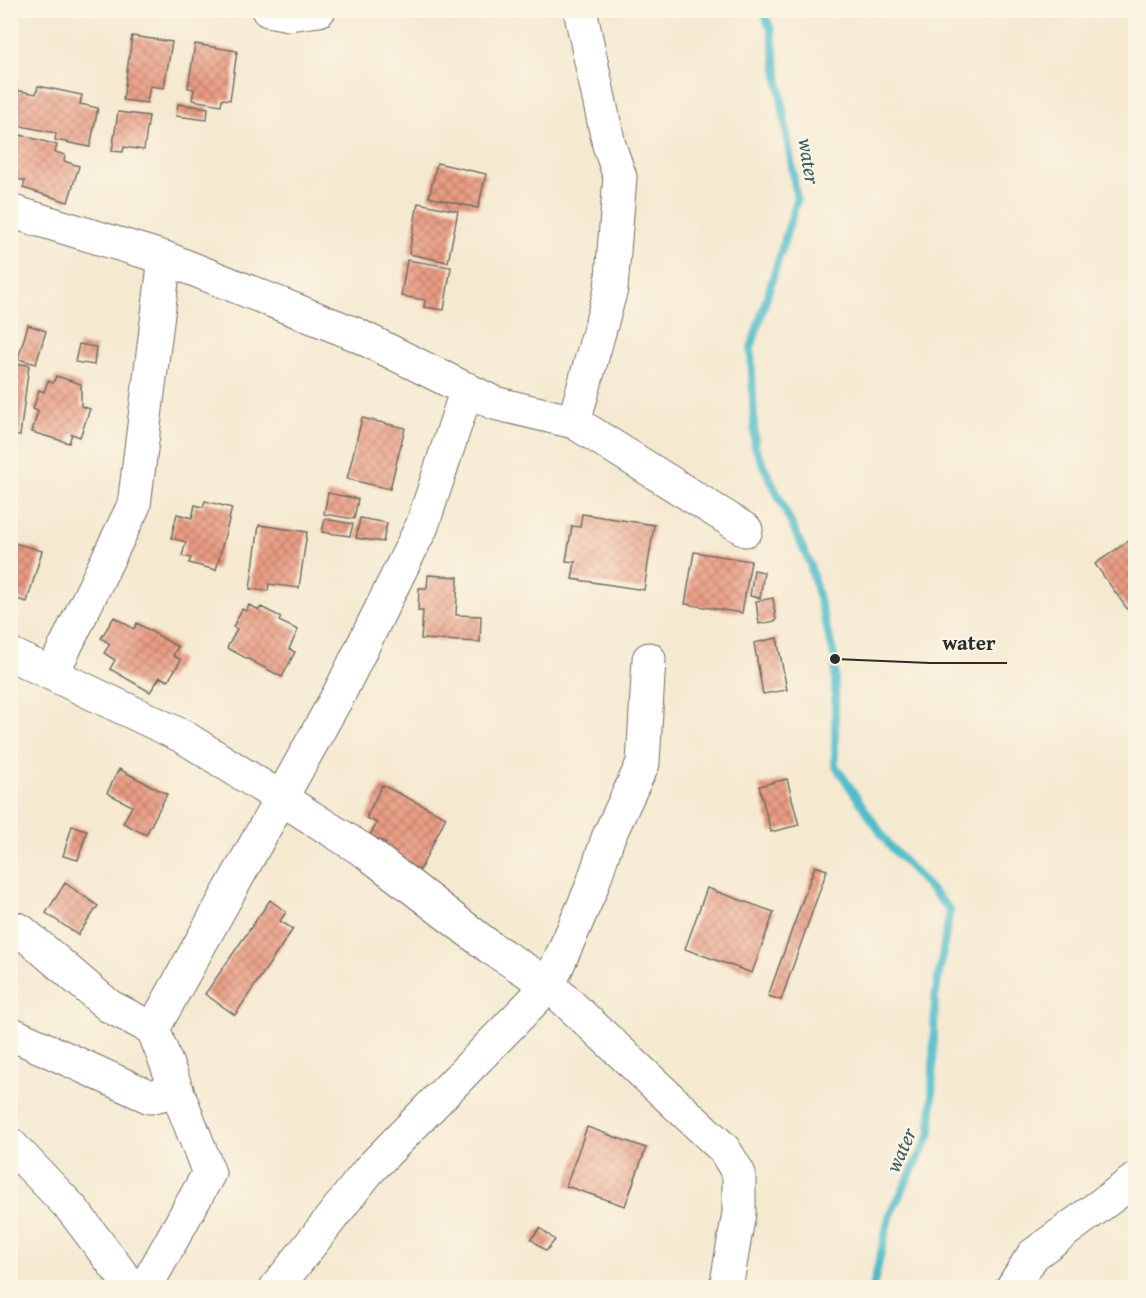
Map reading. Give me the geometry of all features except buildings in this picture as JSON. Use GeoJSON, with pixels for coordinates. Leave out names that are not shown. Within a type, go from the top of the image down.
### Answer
{"type":"FeatureCollection","features":[{"type":"Feature","properties":{"kind":"street"},"geometry":{"type":"LineString","coordinates":[[268,10],[289,14],[319,10]]}},
{"type":"Feature","properties":{"kind":"street"},"geometry":{"type":"LineString","coordinates":[[574,422],[611,289],[620,177],[609,145],[580,10]]}},
{"type":"Feature","properties":{"kind":"street"},"geometry":{"type":"LineString","coordinates":[[10,211],[165,258],[355,334],[494,403],[574,422],[746,530]]}},
{"type":"Feature","properties":{"kind":"street"},"geometry":{"type":"LineString","coordinates":[[52,674],[134,505],[165,258]]}},
{"type":"Feature","properties":{"kind":"street"},"geometry":{"type":"LineString","coordinates":[[153,1029],[340,693],[422,526],[467,389]]}},
{"type":"Feature","properties":{"kind":"street"},"geometry":{"type":"LineString","coordinates":[[10,654],[184,737],[366,852],[491,948],[549,984],[723,1149],[740,1174],[740,1213],[726,1287]]}},
{"type":"Feature","properties":{"kind":"street"},"geometry":{"type":"LineString","coordinates":[[276,1287],[369,1170],[549,984],[591,889],[608,838],[643,763],[649,659]]}},
{"type":"Feature","properties":{"kind":"street"},"geometry":{"type":"LineString","coordinates":[[10,927],[20,930],[109,1006],[153,1029],[209,1173],[146,1287]]}},
{"type":"Feature","properties":{"kind":"street"},"geometry":{"type":"LineString","coordinates":[[10,1033],[150,1097],[177,1090]]}},
{"type":"Feature","properties":{"kind":"street"},"geometry":{"type":"LineString","coordinates":[[10,1144],[72,1209],[132,1287]]}},
{"type":"Feature","properties":{"kind":"street"},"geometry":{"type":"LineString","coordinates":[[1012,1287],[1033,1255],[1136,1179]]}},
{"type":"Feature","properties":{"kind":"waterway","name":"water"},"geometry":{"type":"LineString","coordinates":[[763,10],[771,30],[797,200],[751,348],[755,447],[809,561],[835,659],[835,765],[889,845],[950,910],[935,997],[931,1133],[889,1217],[873,1288]]}},
{"type":"Feature","properties":{"kind":"place","name":"water"},"geometry":{"type":"Point","coordinates":[835,659]}}]}
